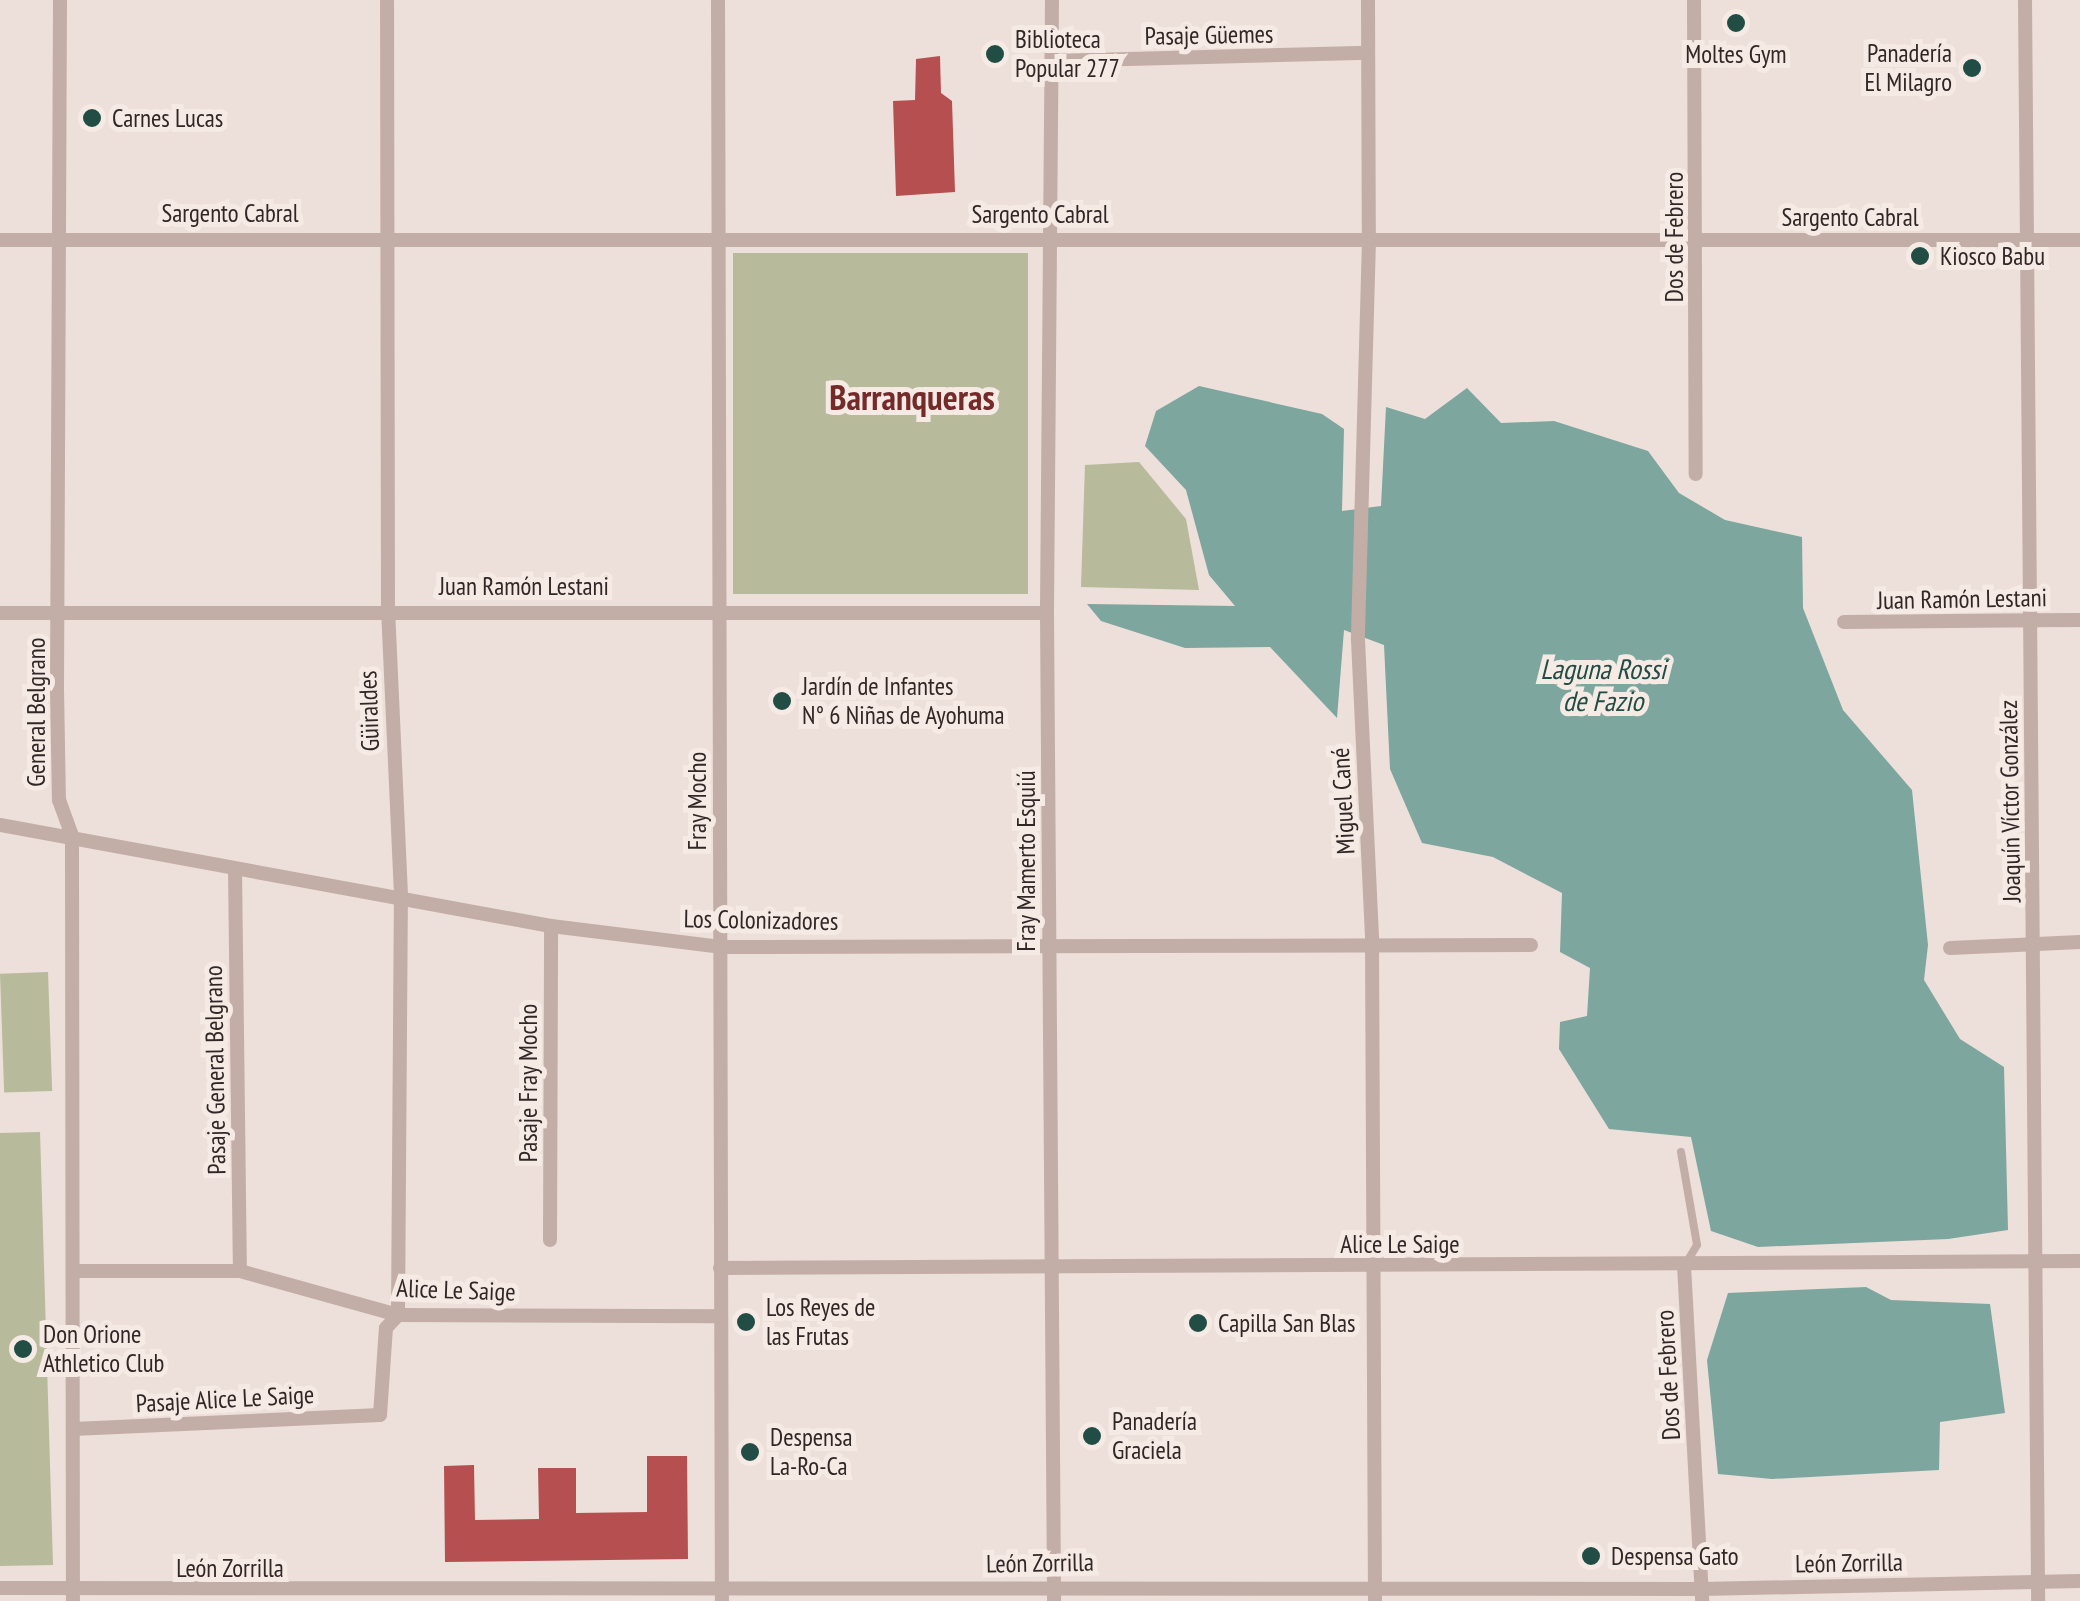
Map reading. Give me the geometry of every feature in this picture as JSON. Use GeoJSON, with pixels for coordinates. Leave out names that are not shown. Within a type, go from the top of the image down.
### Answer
{"type":"FeatureCollection","features":[{"type":"Feature","properties":{"kind":"street","name":"General Belgrano"},"geometry":{"type":"LineString","coordinates":[[60,0],[59,800],[72,836],[73,1595]]}},
{"type":"Feature","properties":{"kind":"street","name":"Güiraldes"},"geometry":{"type":"LineString","coordinates":[[380,1415],[386,1328],[398,1315],[401,896],[388,608],[386,0]]}},
{"type":"Feature","properties":{"kind":"street","name":"Fray Mocho"},"geometry":{"type":"LineString","coordinates":[[718,0],[722,1595]]}},
{"type":"Feature","properties":{"kind":"street","name":"Fray Mamerto Esquiú"},"geometry":{"type":"LineString","coordinates":[[1052,0],[1047,613],[1054,1593]]}},
{"type":"Feature","properties":{"kind":"street","name":"Miguel Cané"},"geometry":{"type":"LineString","coordinates":[[1368,0],[1370,240],[1358,640],[1372,941],[1375,1601]]}},
{"type":"Feature","properties":{"kind":"street","name":"Dos de Febrero"},"geometry":{"type":"LineString","coordinates":[[1694,0],[1696,474]]}},
{"type":"Feature","properties":{"kind":"street","name":"Joaquín Víctor González"},"geometry":{"type":"LineString","coordinates":[[2025,0],[2034,942],[2032,1261],[2038,1601]]}},
{"type":"Feature","properties":{"kind":"street","name":"Pasaje Güemes"},"geometry":{"type":"LineString","coordinates":[[1052,62],[1368,54]]}},
{"type":"Feature","properties":{"kind":"street","name":"Sargento Cabral"},"geometry":{"type":"LineString","coordinates":[[0,240],[389,235],[2080,240]]}},
{"type":"Feature","properties":{"kind":"street","name":"Juan Ramón Lestani"},"geometry":{"type":"LineString","coordinates":[[0,613],[388,608],[1047,613]]}},
{"type":"Feature","properties":{"kind":"street","name":"Juan Ramón Lestani"},"geometry":{"type":"LineString","coordinates":[[1844,622],[2080,620]]}},
{"type":"Feature","properties":{"kind":"street","name":"Los Colonizadores"},"geometry":{"type":"LineString","coordinates":[[0,825],[551,926],[721,946],[1372,941],[1531,945]]}},
{"type":"Feature","properties":{"kind":"street","name":"Pasaje General Belgrano"},"geometry":{"type":"LineString","coordinates":[[236,868],[240,1271]]}},
{"type":"Feature","properties":{"kind":"street","name":"Pasaje Fray Mocho"},"geometry":{"type":"LineString","coordinates":[[550,1240],[551,926]]}},
{"type":"Feature","properties":{"kind":"street"},"geometry":{"type":"LineString","coordinates":[[1950,948],[2080,942]]}},
{"type":"Feature","properties":{"kind":"street","name":"Alice Le Saige"},"geometry":{"type":"LineString","coordinates":[[720,1268],[2080,1261]]}},
{"type":"Feature","properties":{"kind":"street","name":"Dos de Febrero"},"geometry":{"type":"LineString","coordinates":[[1684,1265],[1702,1595]]}},
{"type":"Feature","properties":{"kind":"street","name":"Alice Le Saige"},"geometry":{"type":"LineString","coordinates":[[74,1270],[240,1271],[398,1315],[721,1316]]}},
{"type":"Feature","properties":{"kind":"street","name":"Pasaje Alice Le Saige"},"geometry":{"type":"LineString","coordinates":[[72,1429],[380,1415]]}},
{"type":"Feature","properties":{"kind":"street","name":"León Zorrilla"},"geometry":{"type":"LineString","coordinates":[[0,1588],[73,1595],[409,1596],[1054,1593],[1375,1584],[1702,1595],[2080,1580]]}},
{"type":"Feature","properties":{"kind":"lane","name":"Dos de Febrero"},"geometry":{"type":"LineString","coordinates":[[1681,1152],[1697,1246],[1684,1265]]}},
{"type":"Feature","properties":{"kind":"green space"},"geometry":{"type":"Polygon","coordinates":[[[733,253],[1028,253],[1028,594],[733,594],[733,253]]]}},
{"type":"Feature","properties":{"kind":"green space"},"geometry":{"type":"Polygon","coordinates":[[[1139,462],[1186,519],[1199,590],[1081,587],[1085,465],[1139,462]]]}},
{"type":"Feature","properties":{"kind":"green space"},"geometry":{"type":"Polygon","coordinates":[[[48,972],[52,1091],[4,1093],[0,974],[48,972]]]}},
{"type":"Feature","properties":{"kind":"green space","name":"Don Orione Athletico Club"},"geometry":{"type":"Polygon","coordinates":[[[40,1132],[53,1565],[0,1566],[0,1133],[40,1132]]]}},
{"type":"Feature","properties":{"kind":"water","name":"Laguna Rossi de Fazio"},"geometry":{"type":"Polygon","coordinates":[[[1199,386],[1322,414],[1344,429],[1342,511],[1381,506],[1386,407],[1425,419],[1467,388],[1501,423],[1554,421],[1648,451],[1679,493],[1725,520],[1802,537],[1803,608],[1843,710],[1912,790],[1928,945],[1924,980],[1960,1039],[2004,1067],[2008,1230],[1948,1239],[1758,1247],[1711,1231],[1691,1137],[1609,1129],[1559,1049],[1560,1022],[1587,1016],[1590,968],[1560,952],[1562,893],[1493,857],[1422,843],[1390,769],[1384,645],[1344,630],[1337,718],[1270,647],[1185,648],[1101,621],[1087,604],[1235,606],[1209,575],[1186,490],[1145,446],[1156,411],[1199,386]]]}},
{"type":"Feature","properties":{"kind":"water"},"geometry":{"type":"Polygon","coordinates":[[[1866,1287],[1891,1300],[1990,1304],[2005,1413],[1940,1422],[1939,1470],[1772,1479],[1718,1474],[1707,1360],[1728,1293],[1866,1287]]]}},
{"type":"Feature","properties":{"kind":"building"},"geometry":{"type":"Polygon","coordinates":[[[940,56],[941,93],[952,101],[955,192],[896,196],[893,101],[915,100],[916,59],[940,56]]]}},
{"type":"Feature","properties":{"kind":"building"},"geometry":{"type":"Polygon","coordinates":[[[647,1456],[687,1456],[688,1559],[445,1562],[444,1466],[474,1465],[475,1520],[539,1519],[538,1468],[576,1468],[576,1513],[647,1512],[647,1456]]]}},
{"type":"Feature","properties":{"kind":"place","name":"Moltes Gym"},"geometry":{"type":"Point","coordinates":[1736,23]}},
{"type":"Feature","properties":{"kind":"place","name":"Biblioteca Popular 277"},"geometry":{"type":"Point","coordinates":[995,54]}},
{"type":"Feature","properties":{"kind":"place","name":"Panadería El Milagro"},"geometry":{"type":"Point","coordinates":[1972,68]}},
{"type":"Feature","properties":{"kind":"place","name":"Carnes Lucas"},"geometry":{"type":"Point","coordinates":[92,118]}},
{"type":"Feature","properties":{"kind":"place","name":"Kiosco Babu"},"geometry":{"type":"Point","coordinates":[1920,256]}},
{"type":"Feature","properties":{"kind":"place","name":"Jardín de Infantes N° 6 Niñas de Ayohuma"},"geometry":{"type":"Point","coordinates":[782,701]}},
{"type":"Feature","properties":{"kind":"place","name":"Los Reyes de las Frutas"},"geometry":{"type":"Point","coordinates":[746,1322]}},
{"type":"Feature","properties":{"kind":"place","name":"Capilla San Blas"},"geometry":{"type":"Point","coordinates":[1198,1323]}},
{"type":"Feature","properties":{"kind":"place","name":"Don Orione Athletico Club"},"geometry":{"type":"Point","coordinates":[23,1349]}},
{"type":"Feature","properties":{"kind":"place","name":"Panadería Graciela"},"geometry":{"type":"Point","coordinates":[1092,1436]}},
{"type":"Feature","properties":{"kind":"place","name":"Despensa La-Ro-Ca"},"geometry":{"type":"Point","coordinates":[750,1452]}},
{"type":"Feature","properties":{"kind":"place","name":"Despensa Gato"},"geometry":{"type":"Point","coordinates":[1591,1556]}},
{"type":"Feature","properties":{"kind":"district","name":"Barranqueras"},"geometry":{"type":"Point","coordinates":[912,397]}}]}
